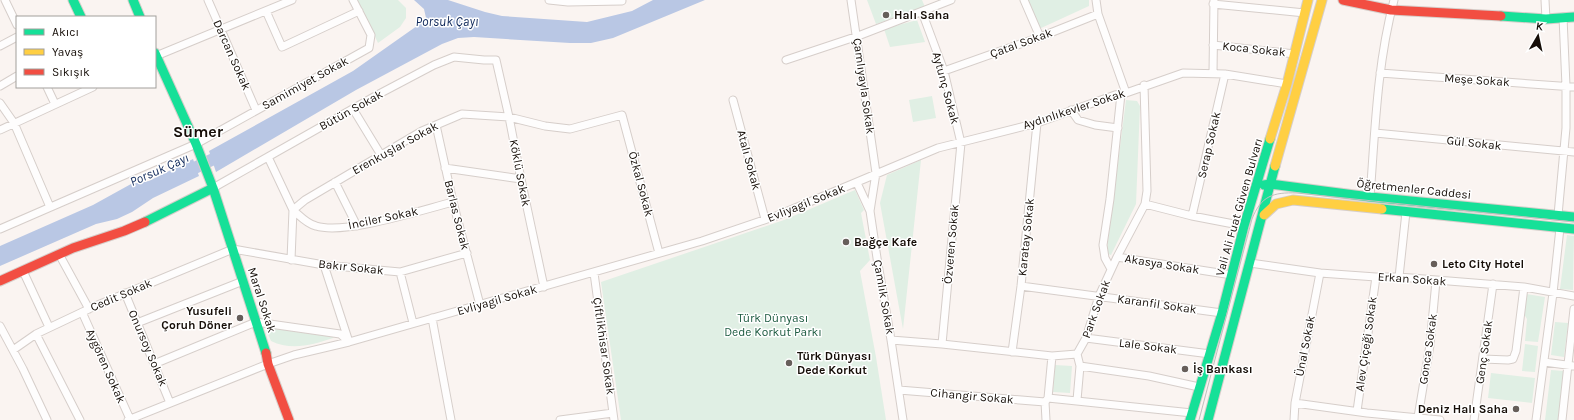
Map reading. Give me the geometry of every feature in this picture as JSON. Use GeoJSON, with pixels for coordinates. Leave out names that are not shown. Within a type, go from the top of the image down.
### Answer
{"type":"FeatureCollection","features":[{"type":"Feature","properties":{"kind":"main road"},"geometry":{"type":"LineString","coordinates":[[73,0],[81,16]]}},
{"type":"Feature","properties":{"kind":"main road"},"geometry":{"type":"LineString","coordinates":[[133,0],[140,16]]}},
{"type":"Feature","properties":{"kind":"main road","name":"Vali Ali Fuat Güven Bulvarı"},"geometry":{"type":"LineString","coordinates":[[1191,416],[1222,313],[1244,226],[1287,84],[1308,0]]}},
{"type":"Feature","properties":{"kind":"main road","name":"Vali Ali Fuat Güven Bulvarı"},"geometry":{"type":"LineString","coordinates":[[1208,420],[1268,195],[1266,184],[1322,0]]}},
{"type":"Feature","properties":{"kind":"main road"},"geometry":{"type":"LineString","coordinates":[[1343,0],[1391,10],[1546,19],[1574,17]]}},
{"type":"Feature","properties":{"kind":"main road","name":"Maral Sokak"},"geometry":{"type":"LineString","coordinates":[[156,57],[196,144],[213,188],[266,350],[268,364],[289,420]]}},
{"type":"Feature","properties":{"kind":"main road"},"geometry":{"type":"LineString","coordinates":[[1254,192],[1266,184],[1260,174]]}},
{"type":"Feature","properties":{"kind":"main road","name":"Öğretmenler Caddesi"},"geometry":{"type":"LineString","coordinates":[[1266,184],[1370,197],[1574,217]]}},
{"type":"Feature","properties":{"kind":"main road"},"geometry":{"type":"LineString","coordinates":[[0,281],[73,248],[138,225],[213,188]]}},
{"type":"Feature","properties":{"kind":"main road"},"geometry":{"type":"LineString","coordinates":[[1268,195],[1272,198],[1285,201]]}},
{"type":"Feature","properties":{"kind":"main road","name":"Öğretmenler Caddesi"},"geometry":{"type":"LineString","coordinates":[[1262,219],[1269,208],[1278,202],[1293,200],[1574,229]]}},
{"type":"Feature","properties":{"kind":"street"},"geometry":{"type":"LineString","coordinates":[[5,0],[16,23]]}},
{"type":"Feature","properties":{"kind":"street","name":"Darcan Sokak"},"geometry":{"type":"LineString","coordinates":[[208,0],[256,110]]}},
{"type":"Feature","properties":{"kind":"street"},"geometry":{"type":"LineString","coordinates":[[156,55],[292,0]]}},
{"type":"Feature","properties":{"kind":"street","name":"Samimiyet Sokak"},"geometry":{"type":"LineString","coordinates":[[0,228],[196,144],[369,48],[371,35],[353,0]]}},
{"type":"Feature","properties":{"kind":"street"},"geometry":{"type":"LineString","coordinates":[[549,0],[622,0]]}},
{"type":"Feature","properties":{"kind":"street","name":"Çamlıyayla Sokak"},"geometry":{"type":"LineString","coordinates":[[851,0],[858,36],[876,173]]}},
{"type":"Feature","properties":{"kind":"street"},"geometry":{"type":"LineString","coordinates":[[786,60],[858,36],[922,12],[930,4],[951,0]]}},
{"type":"Feature","properties":{"kind":"street"},"geometry":{"type":"LineString","coordinates":[[1024,0],[1040,37]]}},
{"type":"Feature","properties":{"kind":"street"},"geometry":{"type":"LineString","coordinates":[[1096,0],[1098,14],[1123,93],[1103,245],[1104,258],[1111,269]]}},
{"type":"Feature","properties":{"kind":"street"},"geometry":{"type":"LineString","coordinates":[[1370,197],[1380,73],[1394,0]]}},
{"type":"Feature","properties":{"kind":"street"},"geometry":{"type":"LineString","coordinates":[[1545,0],[1546,19]]}},
{"type":"Feature","properties":{"kind":"street"},"geometry":{"type":"LineString","coordinates":[[1213,73],[1214,2],[1305,13]]}},
{"type":"Feature","properties":{"kind":"street"},"geometry":{"type":"LineString","coordinates":[[266,11],[282,47],[359,10]]}},
{"type":"Feature","properties":{"kind":"street","name":"Aytunç Sokak"},"geometry":{"type":"LineString","coordinates":[[922,12],[944,71],[961,143]]}},
{"type":"Feature","properties":{"kind":"street","name":"Çatal Sokak"},"geometry":{"type":"LineString","coordinates":[[944,71],[1040,37],[1098,14]]}},
{"type":"Feature","properties":{"kind":"street"},"geometry":{"type":"LineString","coordinates":[[1558,215],[1564,152],[1566,86],[1563,17]]}},
{"type":"Feature","properties":{"kind":"street"},"geometry":{"type":"LineString","coordinates":[[0,46],[16,38]]}},
{"type":"Feature","properties":{"kind":"street","name":"Koca Sokak"},"geometry":{"type":"LineString","coordinates":[[1213,45],[1294,54]]}},
{"type":"Feature","properties":{"kind":"street","name":"Bütün Sokak"},"geometry":{"type":"LineString","coordinates":[[213,188],[434,65],[454,57],[496,60]]}},
{"type":"Feature","properties":{"kind":"street","name":"Köklü Sokak"},"geometry":{"type":"LineString","coordinates":[[496,60],[509,117],[520,179],[544,286]]}},
{"type":"Feature","properties":{"kind":"street","name":"Aydınlıkevler Sokak"},"geometry":{"type":"LineString","coordinates":[[866,178],[938,148],[1037,123],[1071,110],[1183,73],[1226,74],[1287,84]]}},
{"type":"Feature","properties":{"kind":"street","name":"Meşe Sokak"},"geometry":{"type":"LineString","coordinates":[[1380,73],[1574,87]]}},
{"type":"Feature","properties":{"kind":"street","name":"Serap Sokak"},"geometry":{"type":"LineString","coordinates":[[1192,216],[1226,74]]}},
{"type":"Feature","properties":{"kind":"street"},"geometry":{"type":"LineString","coordinates":[[0,86],[16,77]]}},
{"type":"Feature","properties":{"kind":"street","name":"Park Sokak"},"geometry":{"type":"LineString","coordinates":[[1077,354],[1086,338],[1099,296],[1116,257],[1145,204],[1144,85]]}},
{"type":"Feature","properties":{"kind":"street"},"geometry":{"type":"LineString","coordinates":[[47,88],[55,104]]}},
{"type":"Feature","properties":{"kind":"street"},"geometry":{"type":"LineString","coordinates":[[0,130],[91,88]]}},
{"type":"Feature","properties":{"kind":"street","name":"Atalı Sokak"},"geometry":{"type":"LineString","coordinates":[[733,100],[766,219]]}},
{"type":"Feature","properties":{"kind":"street"},"geometry":{"type":"LineString","coordinates":[[0,103],[14,123],[50,207]]}},
{"type":"Feature","properties":{"kind":"street"},"geometry":{"type":"LineString","coordinates":[[353,109],[381,155]]}},
{"type":"Feature","properties":{"kind":"street"},"geometry":{"type":"LineString","coordinates":[[1071,110],[1078,120],[1095,125],[1118,128]]}},
{"type":"Feature","properties":{"kind":"street","name":"Erenkuşlar Sokak"},"geometry":{"type":"LineString","coordinates":[[293,210],[305,200],[422,131],[462,114],[509,117],[545,126],[570,129],[622,115]]}},
{"type":"Feature","properties":{"kind":"street","name":"Özkal Sokak"},"geometry":{"type":"LineString","coordinates":[[622,115],[659,253]]}},
{"type":"Feature","properties":{"kind":"street","name":"Karatay Sokak"},"geometry":{"type":"LineString","coordinates":[[1012,352],[1021,286],[1037,123]]}},
{"type":"Feature","properties":{"kind":"street","name":"Barlas Sokak"},"geometry":{"type":"LineString","coordinates":[[436,125],[453,202],[480,305]]}},
{"type":"Feature","properties":{"kind":"street","name":"Gül Sokak"},"geometry":{"type":"LineString","coordinates":[[1375,133],[1574,152]]}},
{"type":"Feature","properties":{"kind":"street","name":"Özveren Sokak"},"geometry":{"type":"LineString","coordinates":[[942,344],[961,143]]}},
{"type":"Feature","properties":{"kind":"street"},"geometry":{"type":"LineString","coordinates":[[268,157],[293,210],[291,260]]}},
{"type":"Feature","properties":{"kind":"street"},"geometry":{"type":"LineString","coordinates":[[446,168],[520,179]]}},
{"type":"Feature","properties":{"kind":"street","name":"Çamlık Sokak"},"geometry":{"type":"LineString","coordinates":[[876,173],[870,211],[876,258],[891,340],[903,420]]}},
{"type":"Feature","properties":{"kind":"street","name":"Evliyagil Sokak"},"geometry":{"type":"LineString","coordinates":[[129,420],[294,355],[349,342],[702,241],[813,201],[866,178]]}},
{"type":"Feature","properties":{"kind":"street"},"geometry":{"type":"LineString","coordinates":[[335,182],[357,226]]}},
{"type":"Feature","properties":{"kind":"street"},"geometry":{"type":"LineString","coordinates":[[857,182],[870,211]]}},
{"type":"Feature","properties":{"kind":"street","name":"İnciler Sokak"},"geometry":{"type":"LineString","coordinates":[[293,210],[316,226],[329,228],[357,226],[453,202]]}},
{"type":"Feature","properties":{"kind":"street"},"geometry":{"type":"LineString","coordinates":[[1145,204],[1192,216],[1244,226]]}},
{"type":"Feature","properties":{"kind":"street"},"geometry":{"type":"LineString","coordinates":[[1399,277],[1406,212]]}},
{"type":"Feature","properties":{"kind":"street"},"geometry":{"type":"LineString","coordinates":[[1536,420],[1560,228]]}},
{"type":"Feature","properties":{"kind":"street","name":"Bakır Sokak"},"geometry":{"type":"LineString","coordinates":[[233,249],[324,265],[400,272],[467,253]]}},
{"type":"Feature","properties":{"kind":"street","name":"Cedit Sokak"},"geometry":{"type":"LineString","coordinates":[[13,350],[36,334],[85,310],[233,249]]}},
{"type":"Feature","properties":{"kind":"street","name":"Aygören Sokak"},"geometry":{"type":"LineString","coordinates":[[59,254],[85,310],[129,420]]}},
{"type":"Feature","properties":{"kind":"street","name":"Akasya Sokak"},"geometry":{"type":"LineString","coordinates":[[1116,257],[1232,275]]}},
{"type":"Feature","properties":{"kind":"street","name":"Erkan Sokak"},"geometry":{"type":"LineString","coordinates":[[1250,263],[1320,273],[1399,277],[1524,287],[1574,296]]}},
{"type":"Feature","properties":{"kind":"street"},"geometry":{"type":"LineString","coordinates":[[324,265],[349,342]]}},
{"type":"Feature","properties":{"kind":"street"},"geometry":{"type":"LineString","coordinates":[[23,271],[49,327]]}},
{"type":"Feature","properties":{"kind":"street"},"geometry":{"type":"LineString","coordinates":[[400,272],[413,324]]}},
{"type":"Feature","properties":{"kind":"street","name":"Çiftlikhisar Sokak"},"geometry":{"type":"LineString","coordinates":[[594,273],[614,416]]}},
{"type":"Feature","properties":{"kind":"street","name":"Ünal Sokak"},"geometry":{"type":"LineString","coordinates":[[1294,420],[1295,403],[1320,273]]}},
{"type":"Feature","properties":{"kind":"street","name":"Alev Çiçeği Sokak"},"geometry":{"type":"LineString","coordinates":[[1357,411],[1376,277]]}},
{"type":"Feature","properties":{"kind":"street"},"geometry":{"type":"LineString","coordinates":[[137,324],[243,281]]}},
{"type":"Feature","properties":{"kind":"street","name":"Gonca Sokak"},"geometry":{"type":"LineString","coordinates":[[1418,417],[1430,345],[1436,281]]}},
{"type":"Feature","properties":{"kind":"street","name":"Genç Sokak"},"geometry":{"type":"LineString","coordinates":[[1474,420],[1493,284]]}},
{"type":"Feature","properties":{"kind":"street","name":"Karanfil Sokak"},"geometry":{"type":"LineString","coordinates":[[1021,286],[1222,313]]}},
{"type":"Feature","properties":{"kind":"street"},"geometry":{"type":"LineString","coordinates":[[1483,359],[1513,359],[1516,351],[1524,287]]}},
{"type":"Feature","properties":{"kind":"street","name":"Onursoy Sokak"},"geometry":{"type":"LineString","coordinates":[[125,293],[170,403]]}},
{"type":"Feature","properties":{"kind":"street"},"geometry":{"type":"LineString","coordinates":[[1562,420],[1571,365],[1574,309]]}},
{"type":"Feature","properties":{"kind":"street"},"geometry":{"type":"LineString","coordinates":[[432,318],[452,420]]}},
{"type":"Feature","properties":{"kind":"street"},"geometry":{"type":"LineString","coordinates":[[154,364],[256,322],[340,334],[349,342]]}},
{"type":"Feature","properties":{"kind":"street"},"geometry":{"type":"LineString","coordinates":[[0,326],[47,420]]}},
{"type":"Feature","properties":{"kind":"street"},"geometry":{"type":"LineString","coordinates":[[36,334],[80,420]]}},
{"type":"Feature","properties":{"kind":"street","name":"Lale Sokak"},"geometry":{"type":"LineString","coordinates":[[1086,338],[1210,354]]}},
{"type":"Feature","properties":{"kind":"street"},"geometry":{"type":"LineString","coordinates":[[891,340],[1052,356],[1077,354],[1080,366],[1077,400]]}},
{"type":"Feature","properties":{"kind":"street"},"geometry":{"type":"LineString","coordinates":[[1046,420],[1052,356]]}},
{"type":"Feature","properties":{"kind":"street"},"geometry":{"type":"LineString","coordinates":[[1544,362],[1571,365]]}},
{"type":"Feature","properties":{"kind":"street"},"geometry":{"type":"LineString","coordinates":[[1080,366],[1149,376],[1200,387]]}},
{"type":"Feature","properties":{"kind":"street","name":"Cihangir Sokak"},"geometry":{"type":"LineString","coordinates":[[899,390],[1047,400],[1077,400],[1191,416]]}},
{"type":"Feature","properties":{"kind":"street"},"geometry":{"type":"LineString","coordinates":[[1295,403],[1357,411],[1367,416],[1418,417],[1440,420]]}},
{"type":"Feature","properties":{"kind":"street"},"geometry":{"type":"LineString","coordinates":[[560,420],[614,416]]}},
{"type":"Feature","properties":{"kind":"green space"},"geometry":{"type":"Polygon","coordinates":[[[357,0],[398,0],[406,8],[406,18],[400,27],[378,43],[357,0]]]}},
{"type":"Feature","properties":{"kind":"green space","name":"Halı Saha"},"geometry":{"type":"Polygon","coordinates":[[[867,0],[922,0],[925,7],[876,24],[867,0]]]}},
{"type":"Feature","properties":{"kind":"green space"},"geometry":{"type":"Polygon","coordinates":[[[1027,0],[1089,0],[1089,6],[1039,29],[1027,0]]]}},
{"type":"Feature","properties":{"kind":"green space"},"geometry":{"type":"Polygon","coordinates":[[[917,20],[925,42],[890,47],[884,29],[917,20]]]}},
{"type":"Feature","properties":{"kind":"green space"},"geometry":{"type":"Polygon","coordinates":[[[932,96],[936,118],[913,122],[909,100],[932,96]]]}},
{"type":"Feature","properties":{"kind":"green space"},"geometry":{"type":"Polygon","coordinates":[[[1126,100],[1137,101],[1140,106],[1136,204],[1111,255],[1108,254],[1107,249],[1126,100]]]}},
{"type":"Feature","properties":{"kind":"green space"},"geometry":{"type":"Polygon","coordinates":[[[921,160],[903,329],[880,203],[887,175],[921,160]]]}},
{"type":"Feature","properties":{"kind":"green space","name":"Türk Dünyası Dede Korkut Parkı"},"geometry":{"type":"Polygon","coordinates":[[[855,190],[864,210],[861,213],[870,260],[860,271],[886,420],[621,420],[601,282],[784,220],[855,190]]]}},
{"type":"Feature","properties":{"kind":"green space"},"geometry":{"type":"Polygon","coordinates":[[[1567,235],[1574,236],[1573,290],[1560,289],[1567,235]]]}},
{"type":"Feature","properties":{"kind":"green space"},"geometry":{"type":"Polygon","coordinates":[[[1526,294],[1545,297],[1538,342],[1525,341],[1527,319],[1524,314],[1526,294]]]}},
{"type":"Feature","properties":{"kind":"green space"},"geometry":{"type":"Polygon","coordinates":[[[1555,322],[1568,323],[1564,357],[1551,355],[1555,322]]]}},
{"type":"Feature","properties":{"kind":"green space"},"geometry":{"type":"Polygon","coordinates":[[[265,327],[334,337],[310,345],[286,346],[271,341],[265,327]]]}},
{"type":"Feature","properties":{"kind":"green space"},"geometry":{"type":"Polygon","coordinates":[[[1525,344],[1538,346],[1535,372],[1522,371],[1525,344]]]}},
{"type":"Feature","properties":{"kind":"green space"},"geometry":{"type":"Polygon","coordinates":[[[1055,365],[1072,366],[1070,393],[1053,392],[1055,365]]]}},
{"type":"Feature","properties":{"kind":"green space"},"geometry":{"type":"Polygon","coordinates":[[[1551,370],[1564,371],[1558,420],[1545,420],[1551,370]]]}},
{"type":"Feature","properties":{"kind":"green space"},"geometry":{"type":"Polygon","coordinates":[[[1491,373],[1535,378],[1532,403],[1488,398],[1491,373]]]}},
{"type":"Feature","properties":{"kind":"water","name":"Porsuk Çayı"},"geometry":{"type":"Polygon","coordinates":[[[414,0],[448,0],[502,16],[587,22],[632,11],[653,0],[705,0],[613,38],[591,43],[474,37],[458,38],[442,44],[356,90],[216,172],[209,151],[353,71],[424,21],[426,18],[424,9],[414,0]]]}},
{"type":"Feature","properties":{"kind":"water","name":"Porsuk Çayı"},"geometry":{"type":"Polygon","coordinates":[[[193,159],[199,176],[153,198],[132,212],[117,219],[96,224],[0,266],[0,246],[93,205],[131,184],[149,181],[193,159]]]}},
{"type":"Feature","properties":{"kind":"waterway","name":"Porsuk Çayı"},"geometry":{"type":"LineString","coordinates":[[182,174],[226,153]]}},
{"type":"Feature","properties":{"kind":"tram line"},"geometry":{"type":"LineString","coordinates":[[1199,420],[1252,219],[1259,205],[1269,197],[1281,193],[1297,193],[1574,222]]}},
{"type":"Feature","properties":{"kind":"traffic: fast"},"geometry":{"type":"LineString","coordinates":[[73,0],[81,16]]}},
{"type":"Feature","properties":{"kind":"traffic: fast"},"geometry":{"type":"LineString","coordinates":[[133,0],[140,16]]}},
{"type":"Feature","properties":{"kind":"traffic: fast"},"geometry":{"type":"LineString","coordinates":[[1501,16],[1546,19],[1574,17]]}},
{"type":"Feature","properties":{"kind":"traffic: fast"},"geometry":{"type":"LineString","coordinates":[[156,55],[196,144],[213,188],[266,353]]}},
{"type":"Feature","properties":{"kind":"traffic: fast"},"geometry":{"type":"LineString","coordinates":[[1190,420],[1222,313],[1244,226],[1270,139]]}},
{"type":"Feature","properties":{"kind":"traffic: fast"},"geometry":{"type":"LineString","coordinates":[[1208,420],[1275,166]]}},
{"type":"Feature","properties":{"kind":"traffic: fast"},"geometry":{"type":"LineString","coordinates":[[1264,185],[1270,184],[1370,197],[1574,217]]}},
{"type":"Feature","properties":{"kind":"traffic: fast"},"geometry":{"type":"LineString","coordinates":[[145,222],[213,188]]}},
{"type":"Feature","properties":{"kind":"traffic: fast"},"geometry":{"type":"LineString","coordinates":[[1382,209],[1574,229]]}},
{"type":"Feature","properties":{"kind":"traffic: slow"},"geometry":{"type":"LineString","coordinates":[[1270,139],[1287,84],[1308,0]]}},
{"type":"Feature","properties":{"kind":"traffic: slow"},"geometry":{"type":"LineString","coordinates":[[1275,166],[1322,0]]}},
{"type":"Feature","properties":{"kind":"traffic: slow"},"geometry":{"type":"LineString","coordinates":[[1264,215],[1276,204],[1293,200],[1382,209]]}},
{"type":"Feature","properties":{"kind":"traffic: jam"},"geometry":{"type":"LineString","coordinates":[[1343,0],[1391,10],[1501,16]]}},
{"type":"Feature","properties":{"kind":"traffic: jam"},"geometry":{"type":"LineString","coordinates":[[0,281],[73,248],[124,231],[145,222]]}},
{"type":"Feature","properties":{"kind":"traffic: jam"},"geometry":{"type":"LineString","coordinates":[[266,353],[268,364],[289,420]]}},
{"type":"Feature","properties":{"kind":"place","name":"Halı Saha"},"geometry":{"type":"Point","coordinates":[886,15]}},
{"type":"Feature","properties":{"kind":"place","name":"Bağçe Kafe"},"geometry":{"type":"Point","coordinates":[846,242]}},
{"type":"Feature","properties":{"kind":"place","name":"Leto City Hotel"},"geometry":{"type":"Point","coordinates":[1434,264]}},
{"type":"Feature","properties":{"kind":"place","name":"Yusufeli Çoruh Döner"},"geometry":{"type":"Point","coordinates":[240,318]}},
{"type":"Feature","properties":{"kind":"place","name":"Türk Dünyası Dede Korkut"},"geometry":{"type":"Point","coordinates":[789,363]}},
{"type":"Feature","properties":{"kind":"place","name":"İş Bankası"},"geometry":{"type":"Point","coordinates":[1185,369]}},
{"type":"Feature","properties":{"kind":"place","name":"Deniz Halı Saha"},"geometry":{"type":"Point","coordinates":[1516,409]}},
{"type":"Feature","properties":{"kind":"district","name":"Sümer"},"geometry":{"type":"Point","coordinates":[198,131]}}]}
